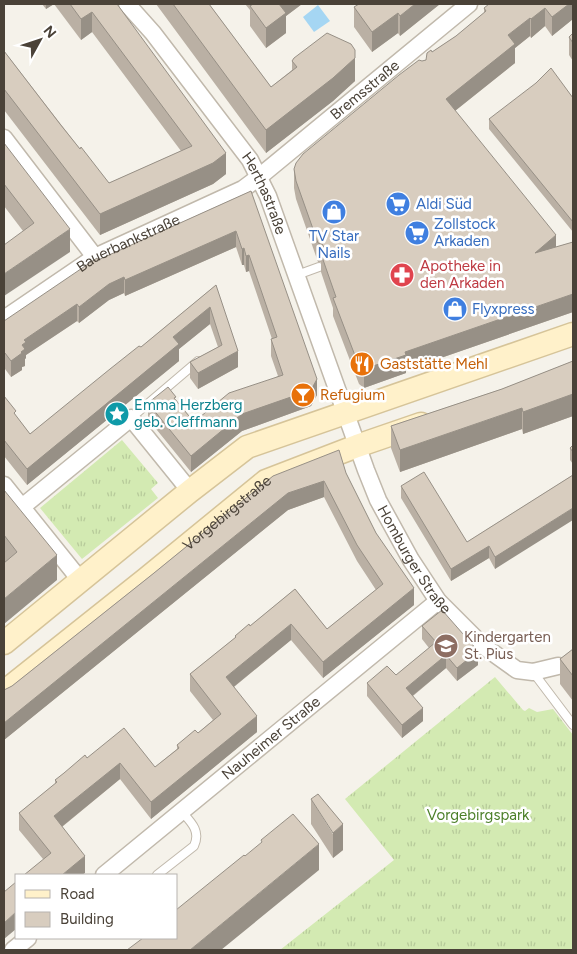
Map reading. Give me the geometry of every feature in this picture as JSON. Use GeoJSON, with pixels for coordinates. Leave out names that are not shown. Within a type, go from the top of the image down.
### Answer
{"type":"FeatureCollection","features":[{"type":"Feature","properties":{"kind":"main road"},"geometry":{"type":"LineString","coordinates":[[4,643],[190,491],[247,447],[573,334]]}},
{"type":"Feature","properties":{"kind":"main road","name":"Vorgebirgstraße"},"geometry":{"type":"LineString","coordinates":[[4,692],[266,481],[357,446],[444,416]]}},
{"type":"Feature","properties":{"kind":"street","name":"Herthastraße"},"geometry":{"type":"LineString","coordinates":[[127,4],[160,41],[250,160],[259,177],[297,275],[346,413]]}},
{"type":"Feature","properties":{"kind":"street","name":"Bremsstraße"},"geometry":{"type":"LineString","coordinates":[[259,177],[409,58],[469,4]]}},
{"type":"Feature","properties":{"kind":"street"},"geometry":{"type":"LineString","coordinates":[[4,138],[95,257]]}},
{"type":"Feature","properties":{"kind":"street","name":"Bauerbankstraße"},"geometry":{"type":"LineString","coordinates":[[4,319],[95,257],[242,189],[259,177]]}},
{"type":"Feature","properties":{"kind":"street","name":"Homburger Straße"},"geometry":{"type":"LineString","coordinates":[[346,413],[378,500],[411,560],[438,601],[482,645],[517,670],[533,672]]}},
{"type":"Feature","properties":{"kind":"street"},"geometry":{"type":"LineString","coordinates":[[22,507],[131,418],[190,491]]}},
{"type":"Feature","properties":{"kind":"street"},"geometry":{"type":"LineString","coordinates":[[4,485],[81,581]]}},
{"type":"Feature","properties":{"kind":"street","name":"Nauheimer Straße"},"geometry":{"type":"LineString","coordinates":[[105,874],[438,601]]}},
{"type":"Feature","properties":{"kind":"street"},"geometry":{"type":"LineString","coordinates":[[533,672],[558,666]]}},
{"type":"Feature","properties":{"kind":"street"},"geometry":{"type":"LineString","coordinates":[[13,950],[27,939]]}},
{"type":"Feature","properties":{"kind":"lane"},"geometry":{"type":"LineString","coordinates":[[297,275],[319,267]]}},
{"type":"Feature","properties":{"kind":"lane"},"geometry":{"type":"LineString","coordinates":[[131,418],[207,354]]}},
{"type":"Feature","properties":{"kind":"lane"},"geometry":{"type":"LineString","coordinates":[[533,672],[573,725]]}},
{"type":"Feature","properties":{"kind":"lane"},"geometry":{"type":"LineString","coordinates":[[158,874],[194,846],[196,840],[194,827],[182,812]]}},
{"type":"Feature","properties":{"kind":"green space"},"geometry":{"type":"Polygon","coordinates":[[[122,440],[158,483],[151,489],[158,498],[82,559],[40,508],[122,440]]]}},
{"type":"Feature","properties":{"kind":"green space","name":"Vorgebirgspark"},"geometry":{"type":"Polygon","coordinates":[[[495,677],[523,710],[525,711],[529,708],[537,712],[553,709],[573,735],[573,950],[280,950],[394,860],[345,799],[495,677]]]}},
{"type":"Feature","properties":{"kind":"water"},"geometry":{"type":"Polygon","coordinates":[[[318,5],[330,21],[314,32],[303,17],[318,5]]]}},
{"type":"Feature","properties":{"kind":"building"},"geometry":{"type":"Polygon","coordinates":[[[70,4],[117,4],[226,153],[213,163],[100,214],[4,89],[4,51],[60,124],[109,183],[192,146],[92,12],[81,19],[70,4]]]}},
{"type":"Feature","properties":{"kind":"building"},"geometry":{"type":"Polygon","coordinates":[[[173,4],[209,4],[271,87],[297,67],[292,61],[294,58],[327,33],[351,44],[355,50],[355,58],[333,78],[266,130],[173,4]]]}},
{"type":"Feature","properties":{"kind":"building"},"geometry":{"type":"Polygon","coordinates":[[[253,4],[279,4],[286,13],[266,28],[250,6],[253,4]]]}},
{"type":"Feature","properties":{"kind":"building"},"geometry":{"type":"Polygon","coordinates":[[[359,4],[415,4],[400,16],[398,13],[372,32],[354,7],[359,4]]]}},
{"type":"Feature","properties":{"kind":"building"},"geometry":{"type":"Polygon","coordinates":[[[489,4],[569,4],[552,17],[545,8],[530,18],[508,35],[515,44],[446,99],[556,235],[535,253],[573,242],[573,294],[405,352],[406,355],[364,369],[359,366],[333,298],[336,297],[321,254],[324,247],[318,243],[296,181],[294,169],[296,163],[303,154],[399,75],[419,60],[426,60],[427,53],[431,50],[432,52],[456,36],[486,11],[484,8],[489,4]]]}},
{"type":"Feature","properties":{"kind":"building"},"geometry":{"type":"Polygon","coordinates":[[[573,33],[573,43],[569,37],[573,33]]]}},
{"type":"Feature","properties":{"kind":"building"},"geometry":{"type":"Polygon","coordinates":[[[551,68],[573,98],[573,222],[489,119],[536,83],[551,68]]]}},
{"type":"Feature","properties":{"kind":"building"},"geometry":{"type":"Polygon","coordinates":[[[4,143],[70,229],[4,274],[4,245],[34,223],[4,184],[4,143]]]}},
{"type":"Feature","properties":{"kind":"building"},"geometry":{"type":"Polygon","coordinates":[[[251,191],[317,379],[311,390],[242,414],[191,456],[148,403],[168,387],[176,397],[174,398],[194,422],[229,393],[283,375],[271,339],[277,337],[249,255],[246,256],[244,248],[242,249],[236,231],[125,280],[124,277],[109,284],[79,307],[77,304],[24,340],[26,342],[22,345],[25,349],[11,361],[4,354],[4,321],[97,258],[98,260],[251,191]]]}},
{"type":"Feature","properties":{"kind":"building"},"geometry":{"type":"Polygon","coordinates":[[[216,285],[238,351],[198,373],[190,362],[222,345],[210,307],[173,337],[179,344],[27,469],[4,440],[4,396],[30,434],[216,285]]]}},
{"type":"Feature","properties":{"kind":"building"},"geometry":{"type":"Polygon","coordinates":[[[573,361],[573,394],[523,412],[522,408],[400,450],[391,426],[502,389],[573,361]]]}},
{"type":"Feature","properties":{"kind":"building"},"geometry":{"type":"Polygon","coordinates":[[[339,450],[346,473],[376,533],[414,588],[323,662],[291,624],[226,677],[257,716],[151,802],[120,763],[54,816],[85,856],[63,874],[25,874],[51,853],[19,813],[57,782],[55,780],[85,755],[87,758],[124,728],[155,767],[179,748],[177,745],[195,730],[198,733],[221,714],[190,674],[236,637],[249,624],[250,626],[295,589],[327,629],[383,584],[357,545],[324,481],[288,493],[4,723],[4,690],[12,686],[273,476],[339,450]]]}},
{"type":"Feature","properties":{"kind":"building"},"geometry":{"type":"Polygon","coordinates":[[[424,472],[467,542],[573,475],[573,508],[495,557],[489,546],[451,569],[401,486],[424,472]]]}},
{"type":"Feature","properties":{"kind":"building"},"geometry":{"type":"Polygon","coordinates":[[[4,490],[57,555],[4,599],[4,563],[17,552],[4,535],[4,490]]]}},
{"type":"Feature","properties":{"kind":"building"},"geometry":{"type":"Polygon","coordinates":[[[442,610],[478,651],[457,668],[446,655],[406,688],[423,708],[402,725],[367,683],[387,666],[396,675],[436,642],[422,626],[442,610]]]}},
{"type":"Feature","properties":{"kind":"building"},"geometry":{"type":"Polygon","coordinates":[[[573,649],[573,676],[560,659],[573,649]]]}},
{"type":"Feature","properties":{"kind":"building"},"geometry":{"type":"Polygon","coordinates":[[[318,794],[343,824],[333,833],[311,799],[318,794]]]}},
{"type":"Feature","properties":{"kind":"building"},"geometry":{"type":"Polygon","coordinates":[[[293,814],[319,844],[190,950],[127,950],[142,939],[178,939],[178,908],[262,842],[261,840],[293,814]]]}},
{"type":"Feature","properties":{"kind":"building"},"geometry":{"type":"Polygon","coordinates":[[[15,883],[15,913],[4,923],[4,892],[15,883]]]}},
{"type":"Feature","properties":{"kind":"place","name":"Aldi Süd"},"geometry":{"type":"Point","coordinates":[398,204]}},
{"type":"Feature","properties":{"kind":"place","name":"TV Star Nails"},"geometry":{"type":"Point","coordinates":[334,212]}},
{"type":"Feature","properties":{"kind":"place","name":"Zollstock Arkaden"},"geometry":{"type":"Point","coordinates":[417,233]}},
{"type":"Feature","properties":{"kind":"place","name":"Apotheke in den Arkaden"},"geometry":{"type":"Point","coordinates":[402,275]}},
{"type":"Feature","properties":{"kind":"place","name":"Flyxpress"},"geometry":{"type":"Point","coordinates":[455,309]}},
{"type":"Feature","properties":{"kind":"place","name":"Gaststätte Mehl"},"geometry":{"type":"Point","coordinates":[362,364]}},
{"type":"Feature","properties":{"kind":"place","name":"Refugium"},"geometry":{"type":"Point","coordinates":[303,395]}},
{"type":"Feature","properties":{"kind":"place","name":"Emma Herzberg geb. Cleffmann"},"geometry":{"type":"Point","coordinates":[117,414]}},
{"type":"Feature","properties":{"kind":"place","name":"Kindergarten St. Pius"},"geometry":{"type":"Point","coordinates":[446,646]}}]}
